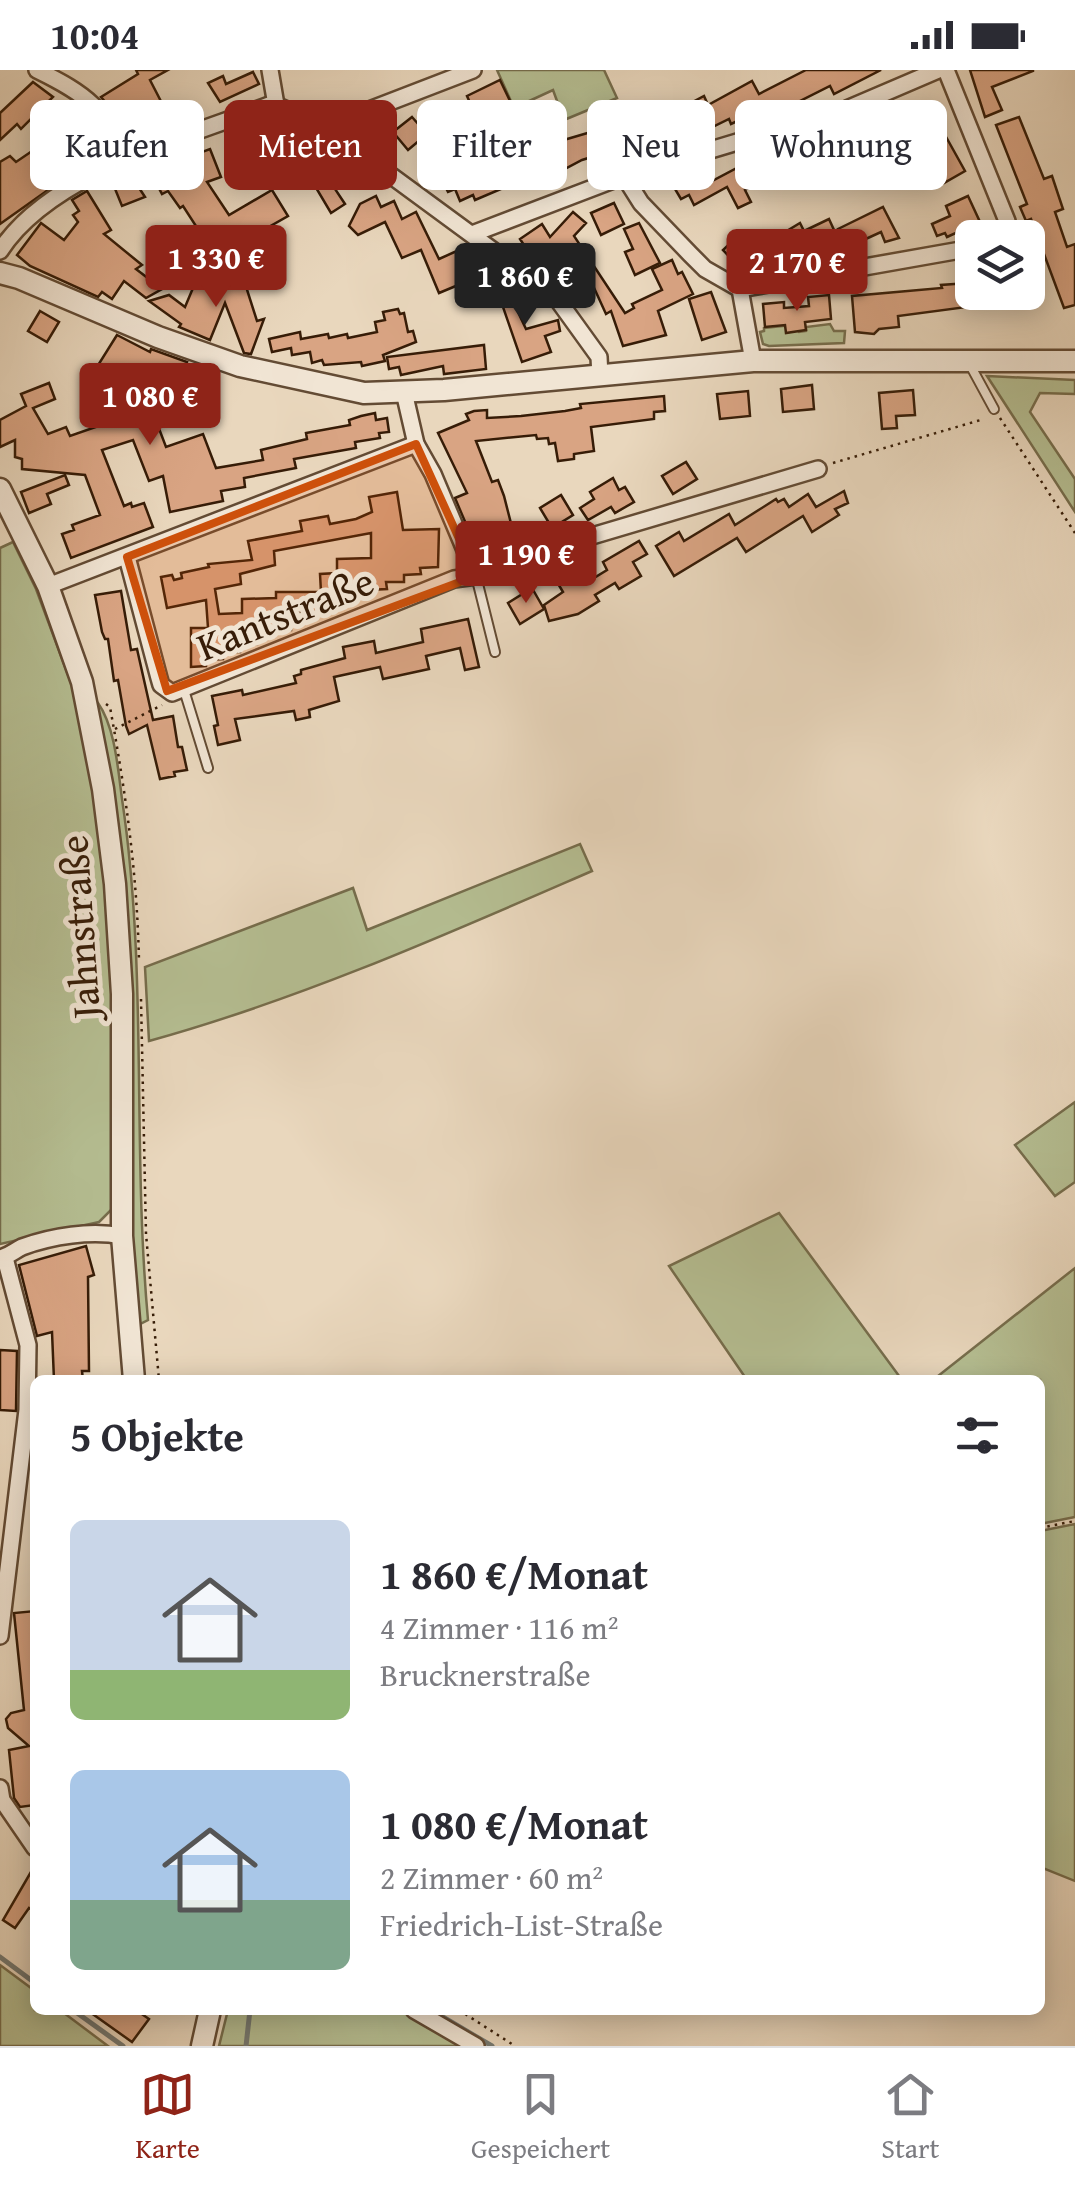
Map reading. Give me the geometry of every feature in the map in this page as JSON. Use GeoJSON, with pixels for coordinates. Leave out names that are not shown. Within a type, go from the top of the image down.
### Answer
{"type":"FeatureCollection","features":[{"type":"Feature","properties":{"kind":"street"},"geometry":{"type":"LineString","coordinates":[[37,70],[90,100]]}},
{"type":"Feature","properties":{"kind":"street"},"geometry":{"type":"LineString","coordinates":[[270,70],[275,100]]}},
{"type":"Feature","properties":{"kind":"street"},"geometry":{"type":"LineString","coordinates":[[394,100],[473,70]]}},
{"type":"Feature","properties":{"kind":"street"},"geometry":{"type":"LineString","coordinates":[[715,148],[846,108],[938,70]]}},
{"type":"Feature","properties":{"kind":"street"},"geometry":{"type":"LineString","coordinates":[[946,70],[1007,220]]}},
{"type":"Feature","properties":{"kind":"street"},"geometry":{"type":"LineString","coordinates":[[397,179],[555,296],[599,357],[600,376]]}},
{"type":"Feature","properties":{"kind":"street"},"geometry":{"type":"LineString","coordinates":[[0,251],[66,190]]}},
{"type":"Feature","properties":{"kind":"street"},"geometry":{"type":"LineString","coordinates":[[472,234],[587,190]]}},
{"type":"Feature","properties":{"kind":"street"},"geometry":{"type":"LineString","coordinates":[[633,190],[706,269],[740,288],[955,251]]}},
{"type":"Feature","properties":{"kind":"street"},"geometry":{"type":"LineString","coordinates":[[0,273],[240,366],[364,393],[753,361],[1075,362]]}},
{"type":"Feature","properties":{"kind":"street"},"geometry":{"type":"LineString","coordinates":[[740,288],[753,361]]}},
{"type":"Feature","properties":{"kind":"street"},"geometry":{"type":"LineString","coordinates":[[404,392],[416,444],[433,474],[476,576]]}},
{"type":"Feature","properties":{"kind":"street"},"geometry":{"type":"LineString","coordinates":[[48,586],[416,444]]}},
{"type":"Feature","properties":{"kind":"street","name":"Kantstraße"},"geometry":{"type":"LineString","coordinates":[[178,692],[454,579],[476,576],[538,552],[818,469]]}},
{"type":"Feature","properties":{"kind":"street","name":"Jahnstraße"},"geometry":{"type":"LineString","coordinates":[[0,489],[48,586],[82,682],[103,790],[115,884],[122,994],[122,1236],[134,1375]]}},
{"type":"Feature","properties":{"kind":"street"},"geometry":{"type":"LineString","coordinates":[[127,558],[161,685],[178,692]]}},
{"type":"Feature","properties":{"kind":"street"},"geometry":{"type":"LineString","coordinates":[[0,1636],[22,1493],[28,1410],[28,1344],[3,1258],[20,1248],[61,1238],[103,1232],[122,1236]]}},
{"type":"Feature","properties":{"kind":"street"},"geometry":{"type":"LineString","coordinates":[[0,1788],[2,1800],[30,1841]]}},
{"type":"Feature","properties":{"kind":"street"},"geometry":{"type":"LineString","coordinates":[[202,2046],[209,2015]]}},
{"type":"Feature","properties":{"kind":"street"},"geometry":{"type":"LineString","coordinates":[[423,2015],[476,2046]]}},
{"type":"Feature","properties":{"kind":"lane"},"geometry":{"type":"LineString","coordinates":[[967,360],[996,412]]}},
{"type":"Feature","properties":{"kind":"lane"},"geometry":{"type":"LineString","coordinates":[[476,576],[495,652]]}},
{"type":"Feature","properties":{"kind":"lane"},"geometry":{"type":"LineString","coordinates":[[178,692],[208,768]]}},
{"type":"Feature","properties":{"kind":"path"},"geometry":{"type":"LineString","coordinates":[[818,469],[996,412],[1030,470],[1075,533]]}},
{"type":"Feature","properties":{"kind":"path"},"geometry":{"type":"LineString","coordinates":[[114,730],[164,704],[178,692]]}},
{"type":"Feature","properties":{"kind":"path"},"geometry":{"type":"LineString","coordinates":[[1045,1527],[1075,1521]]}},
{"type":"Feature","properties":{"kind":"path"},"geometry":{"type":"LineString","coordinates":[[467,2015],[514,2046]]}},
{"type":"Feature","properties":{"kind":"highlighted area"},"geometry":{"type":"Polygon","coordinates":[[[416,444],[476,576],[167,691],[127,557],[416,444]]]}},
{"type":"Feature","properties":{"kind":"green space"},"geometry":{"type":"Polygon","coordinates":[[[497,70],[604,70],[617,98],[587,100],[587,110],[567,119],[567,100],[557,100],[553,90],[531,100],[510,100],[497,70]]]}},
{"type":"Feature","properties":{"kind":"green space"},"geometry":{"type":"Polygon","coordinates":[[[830,324],[834,331],[845,331],[844,343],[769,346],[763,344],[760,332],[764,328],[792,325],[799,332],[806,331],[806,327],[830,324]]]}},
{"type":"Feature","properties":{"kind":"green space"},"geometry":{"type":"Polygon","coordinates":[[[987,376],[1075,380],[1075,394],[1040,393],[1030,412],[1075,479],[1075,512],[987,376]]]}},
{"type":"Feature","properties":{"kind":"green space"},"geometry":{"type":"Polygon","coordinates":[[[13,542],[36,589],[83,715],[107,880],[113,989],[115,1206],[99,1222],[0,1244],[0,548],[13,542]]]}},
{"type":"Feature","properties":{"kind":"green space"},"geometry":{"type":"Polygon","coordinates":[[[98,703],[112,736],[117,762],[135,928],[148,1320],[140,1324],[134,1321],[128,933],[122,854],[98,703]]]}},
{"type":"Feature","properties":{"kind":"green space"},"geometry":{"type":"Polygon","coordinates":[[[580,844],[592,871],[318,985],[149,1041],[145,967],[353,888],[367,930],[580,844]]]}},
{"type":"Feature","properties":{"kind":"green space"},"geometry":{"type":"Polygon","coordinates":[[[1075,1102],[1075,1182],[1055,1196],[1015,1145],[1075,1102]]]}},
{"type":"Feature","properties":{"kind":"green space"},"geometry":{"type":"Polygon","coordinates":[[[779,1213],[898,1375],[744,1375],[669,1266],[779,1213]]]}},
{"type":"Feature","properties":{"kind":"green space"},"geometry":{"type":"Polygon","coordinates":[[[1075,1268],[1075,1517],[1045,1523],[1045,1375],[939,1375],[1075,1268]]]}},
{"type":"Feature","properties":{"kind":"green space"},"geometry":{"type":"Polygon","coordinates":[[[1075,1524],[1075,1881],[1045,1869],[1045,1530],[1075,1524]]]}},
{"type":"Feature","properties":{"kind":"green space"},"geometry":{"type":"Polygon","coordinates":[[[0,1965],[30,1987],[30,2015],[67,2015],[108,2046],[0,2046],[0,1965]]]}},
{"type":"Feature","properties":{"kind":"green space"},"geometry":{"type":"Polygon","coordinates":[[[227,2015],[414,2015],[465,2046],[219,2046],[227,2015]]]}},
{"type":"Feature","properties":{"kind":"building"},"geometry":{"type":"Polygon","coordinates":[[[136,70],[168,70],[150,80],[160,100],[101,97],[138,74],[136,70]]]}},
{"type":"Feature","properties":{"kind":"building"},"geometry":{"type":"Polygon","coordinates":[[[806,70],[881,70],[834,94],[830,86],[802,100],[735,100],[735,122],[731,124],[729,119],[715,126],[715,101],[752,81],[759,94],[806,70]]]}},
{"type":"Feature","properties":{"kind":"building"},"geometry":{"type":"Polygon","coordinates":[[[970,70],[1033,71],[992,87],[1002,110],[985,117],[970,70]]]}},
{"type":"Feature","properties":{"kind":"building"},"geometry":{"type":"Polygon","coordinates":[[[253,72],[259,84],[220,102],[208,83],[223,76],[226,84],[253,72]]]}},
{"type":"Feature","properties":{"kind":"building"},"geometry":{"type":"Polygon","coordinates":[[[500,80],[510,100],[469,100],[467,96],[500,80]]]}},
{"type":"Feature","properties":{"kind":"building"},"geometry":{"type":"Polygon","coordinates":[[[33,82],[53,97],[30,100],[30,120],[21,129],[17,124],[0,140],[0,113],[33,82]]]}},
{"type":"Feature","properties":{"kind":"building"},"geometry":{"type":"Polygon","coordinates":[[[412,117],[417,123],[417,142],[408,150],[397,137],[397,129],[412,117]]]}},
{"type":"Feature","properties":{"kind":"building"},"geometry":{"type":"Polygon","coordinates":[[[1019,117],[1044,179],[1052,176],[1063,209],[1055,212],[1067,247],[1075,244],[1075,305],[1064,308],[1045,257],[1045,220],[1026,220],[1020,207],[1027,204],[996,125],[1019,117]]]}},
{"type":"Feature","properties":{"kind":"building"},"geometry":{"type":"Polygon","coordinates":[[[587,133],[587,158],[567,168],[567,139],[587,133]]]}},
{"type":"Feature","properties":{"kind":"building"},"geometry":{"type":"Polygon","coordinates":[[[947,139],[965,171],[947,181],[947,139]]]}},
{"type":"Feature","properties":{"kind":"building"},"geometry":{"type":"Polygon","coordinates":[[[210,149],[221,177],[207,182],[229,215],[272,190],[288,216],[216,257],[183,206],[180,208],[168,191],[162,194],[160,190],[204,190],[204,151],[210,149]]]}},
{"type":"Feature","properties":{"kind":"building"},"geometry":{"type":"Polygon","coordinates":[[[30,152],[30,190],[48,190],[0,224],[0,162],[10,156],[16,162],[30,152]]]}},
{"type":"Feature","properties":{"kind":"building"},"geometry":{"type":"Polygon","coordinates":[[[735,169],[735,190],[745,190],[751,202],[738,208],[727,187],[694,205],[689,195],[681,199],[676,190],[715,190],[715,179],[735,169]]]}},
{"type":"Feature","properties":{"kind":"building"},"geometry":{"type":"Polygon","coordinates":[[[115,190],[140,190],[145,197],[122,206],[115,190]]]}},
{"type":"Feature","properties":{"kind":"building"},"geometry":{"type":"Polygon","coordinates":[[[317,190],[336,190],[345,204],[331,213],[317,190]]]}},
{"type":"Feature","properties":{"kind":"building"},"geometry":{"type":"Polygon","coordinates":[[[455,190],[499,190],[475,200],[473,195],[460,201],[455,190]]]}},
{"type":"Feature","properties":{"kind":"building"},"geometry":{"type":"Polygon","coordinates":[[[87,191],[111,230],[104,234],[142,265],[136,269],[162,289],[146,298],[124,281],[112,299],[102,292],[98,297],[30,266],[17,255],[41,223],[64,240],[78,222],[73,215],[79,211],[72,200],[87,191]]]}},
{"type":"Feature","properties":{"kind":"building"},"geometry":{"type":"Polygon","coordinates":[[[376,196],[381,207],[394,201],[402,219],[416,212],[439,259],[459,250],[468,272],[460,276],[463,283],[439,293],[421,250],[402,258],[385,222],[358,235],[349,226],[360,204],[376,196]]]}},
{"type":"Feature","properties":{"kind":"building"},"geometry":{"type":"Polygon","coordinates":[[[968,196],[979,220],[955,220],[955,233],[937,236],[932,224],[950,216],[946,206],[968,196]]]}},
{"type":"Feature","properties":{"kind":"building"},"geometry":{"type":"Polygon","coordinates":[[[614,203],[624,224],[601,235],[591,213],[614,203]]]}},
{"type":"Feature","properties":{"kind":"building"},"geometry":{"type":"Polygon","coordinates":[[[883,207],[899,238],[885,242],[881,232],[846,248],[838,229],[883,207]]]}},
{"type":"Feature","properties":{"kind":"building"},"geometry":{"type":"Polygon","coordinates":[[[573,212],[586,223],[574,236],[625,313],[634,308],[632,304],[662,290],[652,269],[672,260],[678,274],[682,272],[693,294],[658,311],[666,335],[623,346],[611,311],[606,314],[590,279],[572,286],[547,249],[533,259],[520,239],[542,224],[550,237],[573,212]]]}},
{"type":"Feature","properties":{"kind":"building"},"geometry":{"type":"Polygon","coordinates":[[[829,219],[839,241],[813,253],[809,245],[779,263],[767,243],[800,223],[804,231],[829,219]]]}},
{"type":"Feature","properties":{"kind":"building"},"geometry":{"type":"Polygon","coordinates":[[[639,223],[660,263],[635,275],[625,252],[633,249],[624,229],[639,223]]]}},
{"type":"Feature","properties":{"kind":"building"},"geometry":{"type":"Polygon","coordinates":[[[739,235],[755,251],[739,267],[723,250],[739,235]]]}},
{"type":"Feature","properties":{"kind":"building"},"geometry":{"type":"Polygon","coordinates":[[[242,274],[257,321],[264,319],[251,354],[244,353],[225,303],[210,340],[179,327],[181,324],[149,301],[169,295],[185,307],[193,288],[242,274]]]}},
{"type":"Feature","properties":{"kind":"building"},"geometry":{"type":"Polygon","coordinates":[[[502,278],[526,329],[558,320],[560,331],[545,336],[551,352],[522,362],[494,281],[502,278]]]}},
{"type":"Feature","properties":{"kind":"building"},"geometry":{"type":"Polygon","coordinates":[[[955,284],[955,308],[898,316],[899,327],[879,329],[874,334],[855,332],[852,296],[942,288],[941,285],[955,284]]]}},
{"type":"Feature","properties":{"kind":"building"},"geometry":{"type":"Polygon","coordinates":[[[711,292],[726,332],[702,340],[689,299],[711,292]]]}},
{"type":"Feature","properties":{"kind":"building"},"geometry":{"type":"Polygon","coordinates":[[[829,295],[831,319],[805,322],[806,330],[786,333],[785,325],[765,327],[763,304],[784,302],[784,308],[809,306],[808,297],[829,295]]]}},
{"type":"Feature","properties":{"kind":"building"},"geometry":{"type":"Polygon","coordinates":[[[398,309],[400,314],[404,313],[408,332],[413,331],[416,342],[383,355],[385,361],[362,366],[361,362],[324,365],[322,360],[312,363],[310,352],[292,355],[291,348],[272,352],[269,339],[300,332],[301,339],[328,334],[329,338],[347,334],[348,338],[377,332],[375,322],[385,320],[383,312],[398,309]]]}},
{"type":"Feature","properties":{"kind":"building"},"geometry":{"type":"Polygon","coordinates":[[[40,311],[59,322],[47,342],[28,331],[40,311]]]}},
{"type":"Feature","properties":{"kind":"building"},"geometry":{"type":"Polygon","coordinates":[[[117,335],[150,352],[151,349],[187,362],[173,396],[150,405],[166,447],[203,434],[216,468],[263,460],[261,450],[307,439],[306,433],[350,425],[349,420],[375,413],[376,420],[387,418],[389,432],[379,433],[380,438],[355,442],[356,448],[294,459],[296,468],[244,478],[245,487],[221,491],[223,501],[170,512],[163,476],[149,481],[133,440],[102,450],[124,506],[144,503],[153,527],[71,558],[62,534],[74,530],[72,525],[100,515],[85,475],[22,469],[22,459],[15,457],[15,440],[0,447],[0,420],[26,406],[21,394],[49,383],[55,399],[33,408],[48,434],[66,427],[70,436],[133,414],[117,384],[95,370],[117,335]]]}},
{"type":"Feature","properties":{"kind":"building"},"geometry":{"type":"Polygon","coordinates":[[[484,345],[486,369],[444,374],[443,366],[401,375],[399,367],[389,369],[387,357],[484,345]]]}},
{"type":"Feature","properties":{"kind":"building"},"geometry":{"type":"Polygon","coordinates":[[[212,382],[218,398],[185,412],[178,395],[212,382]]]}},
{"type":"Feature","properties":{"kind":"building"},"geometry":{"type":"Polygon","coordinates":[[[812,385],[814,409],[783,412],[781,389],[812,385]]]}},
{"type":"Feature","properties":{"kind":"building"},"geometry":{"type":"Polygon","coordinates":[[[913,390],[915,415],[896,416],[897,428],[882,429],[879,393],[913,390]]]}},
{"type":"Feature","properties":{"kind":"building"},"geometry":{"type":"Polygon","coordinates":[[[748,391],[750,416],[720,419],[717,394],[748,391]]]}},
{"type":"Feature","properties":{"kind":"building"},"geometry":{"type":"Polygon","coordinates":[[[664,396],[665,411],[654,412],[654,419],[591,427],[594,451],[574,454],[574,459],[558,461],[555,443],[549,444],[548,438],[537,439],[536,435],[476,441],[492,482],[498,480],[516,543],[505,547],[507,552],[487,560],[485,555],[480,557],[455,498],[467,493],[438,433],[469,420],[466,414],[474,411],[487,410],[487,418],[521,416],[581,408],[580,404],[664,396]]]}},
{"type":"Feature","properties":{"kind":"building"},"geometry":{"type":"Polygon","coordinates":[[[686,462],[697,479],[673,494],[662,476],[686,462]]]}},
{"type":"Feature","properties":{"kind":"building"},"geometry":{"type":"Polygon","coordinates":[[[65,475],[69,485],[47,494],[51,504],[29,513],[21,492],[65,475]]]}},
{"type":"Feature","properties":{"kind":"building"},"geometry":{"type":"Polygon","coordinates":[[[613,478],[619,490],[625,487],[634,502],[615,513],[611,507],[588,520],[580,508],[594,499],[590,492],[613,478]]]}},
{"type":"Feature","properties":{"kind":"building"},"geometry":{"type":"Polygon","coordinates":[[[844,491],[848,503],[835,509],[839,515],[812,532],[803,516],[746,552],[737,538],[674,576],[656,546],[679,532],[684,541],[729,514],[735,525],[776,499],[784,499],[789,507],[808,494],[816,507],[844,491]]]}},
{"type":"Feature","properties":{"kind":"building"},"geometry":{"type":"Polygon","coordinates":[[[397,492],[403,530],[439,529],[438,567],[420,568],[421,574],[404,575],[404,582],[386,582],[387,589],[369,590],[369,597],[352,597],[352,604],[335,604],[335,611],[291,613],[291,630],[274,630],[274,636],[257,637],[257,644],[240,644],[240,652],[223,652],[223,659],[206,660],[206,666],[191,667],[191,628],[208,628],[206,600],[167,608],[161,577],[172,575],[174,580],[182,578],[181,573],[209,567],[208,564],[252,560],[248,541],[302,531],[300,521],[328,516],[330,524],[356,519],[372,512],[369,497],[397,492]],[[371,533],[274,551],[275,565],[240,574],[241,584],[215,589],[219,614],[242,613],[242,599],[276,598],[276,592],[321,592],[320,574],[337,573],[337,559],[371,558],[371,533]]]}},
{"type":"Feature","properties":{"kind":"building"},"geometry":{"type":"Polygon","coordinates":[[[561,495],[573,515],[552,528],[540,508],[561,495]]]}},
{"type":"Feature","properties":{"kind":"building"},"geometry":{"type":"Polygon","coordinates":[[[639,541],[647,554],[633,562],[641,576],[619,589],[615,583],[595,595],[599,601],[578,614],[549,621],[544,605],[563,592],[554,577],[573,566],[584,584],[607,570],[603,562],[639,541]]]}},
{"type":"Feature","properties":{"kind":"building"},"geometry":{"type":"Polygon","coordinates":[[[532,588],[544,609],[520,624],[508,603],[532,588]]]}},
{"type":"Feature","properties":{"kind":"building"},"geometry":{"type":"Polygon","coordinates":[[[121,591],[131,650],[137,649],[153,720],[173,716],[187,770],[174,772],[175,776],[160,779],[147,725],[129,734],[126,726],[95,595],[121,591]]]}},
{"type":"Feature","properties":{"kind":"building"},"geometry":{"type":"Polygon","coordinates":[[[468,619],[479,667],[465,670],[460,648],[426,656],[429,669],[383,679],[380,667],[334,677],[339,701],[309,710],[310,717],[296,720],[294,711],[235,719],[240,740],[218,745],[212,696],[242,690],[243,695],[296,683],[294,676],[301,674],[301,670],[345,658],[343,647],[374,641],[376,653],[423,642],[421,629],[468,619]]]}},
{"type":"Feature","properties":{"kind":"building"},"geometry":{"type":"Polygon","coordinates":[[[86,1246],[94,1275],[88,1277],[89,1371],[82,1371],[82,1375],[54,1375],[52,1332],[37,1336],[19,1265],[86,1246]]]}},
{"type":"Feature","properties":{"kind":"building"},"geometry":{"type":"Polygon","coordinates":[[[0,1350],[17,1351],[16,1411],[0,1410],[0,1350]]]}},
{"type":"Feature","properties":{"kind":"building"},"geometry":{"type":"Polygon","coordinates":[[[30,1611],[30,1806],[20,1807],[14,1798],[9,1750],[29,1746],[8,1728],[6,1719],[11,1713],[24,1710],[14,1613],[30,1611]]]}},
{"type":"Feature","properties":{"kind":"building"},"geometry":{"type":"Polygon","coordinates":[[[30,1874],[30,1909],[15,1928],[3,1920],[30,1874]]]}},
{"type":"Feature","properties":{"kind":"building"},"geometry":{"type":"Polygon","coordinates":[[[94,2015],[143,2015],[149,2019],[132,2042],[94,2015]]]}},
{"type":"Feature","properties":{"kind":"waterway"},"geometry":{"type":"LineString","coordinates":[[0,1957],[30,1979]]}},
{"type":"Feature","properties":{"kind":"waterway"},"geometry":{"type":"LineString","coordinates":[[80,2015],[123,2046]]}},
{"type":"Feature","properties":{"kind":"waterway"},"geometry":{"type":"LineString","coordinates":[[246,2046],[249,2015]]}},
{"type":"Feature","properties":{"kind":"waterway"},"geometry":{"type":"LineString","coordinates":[[439,2015],[492,2046]]}}]}
